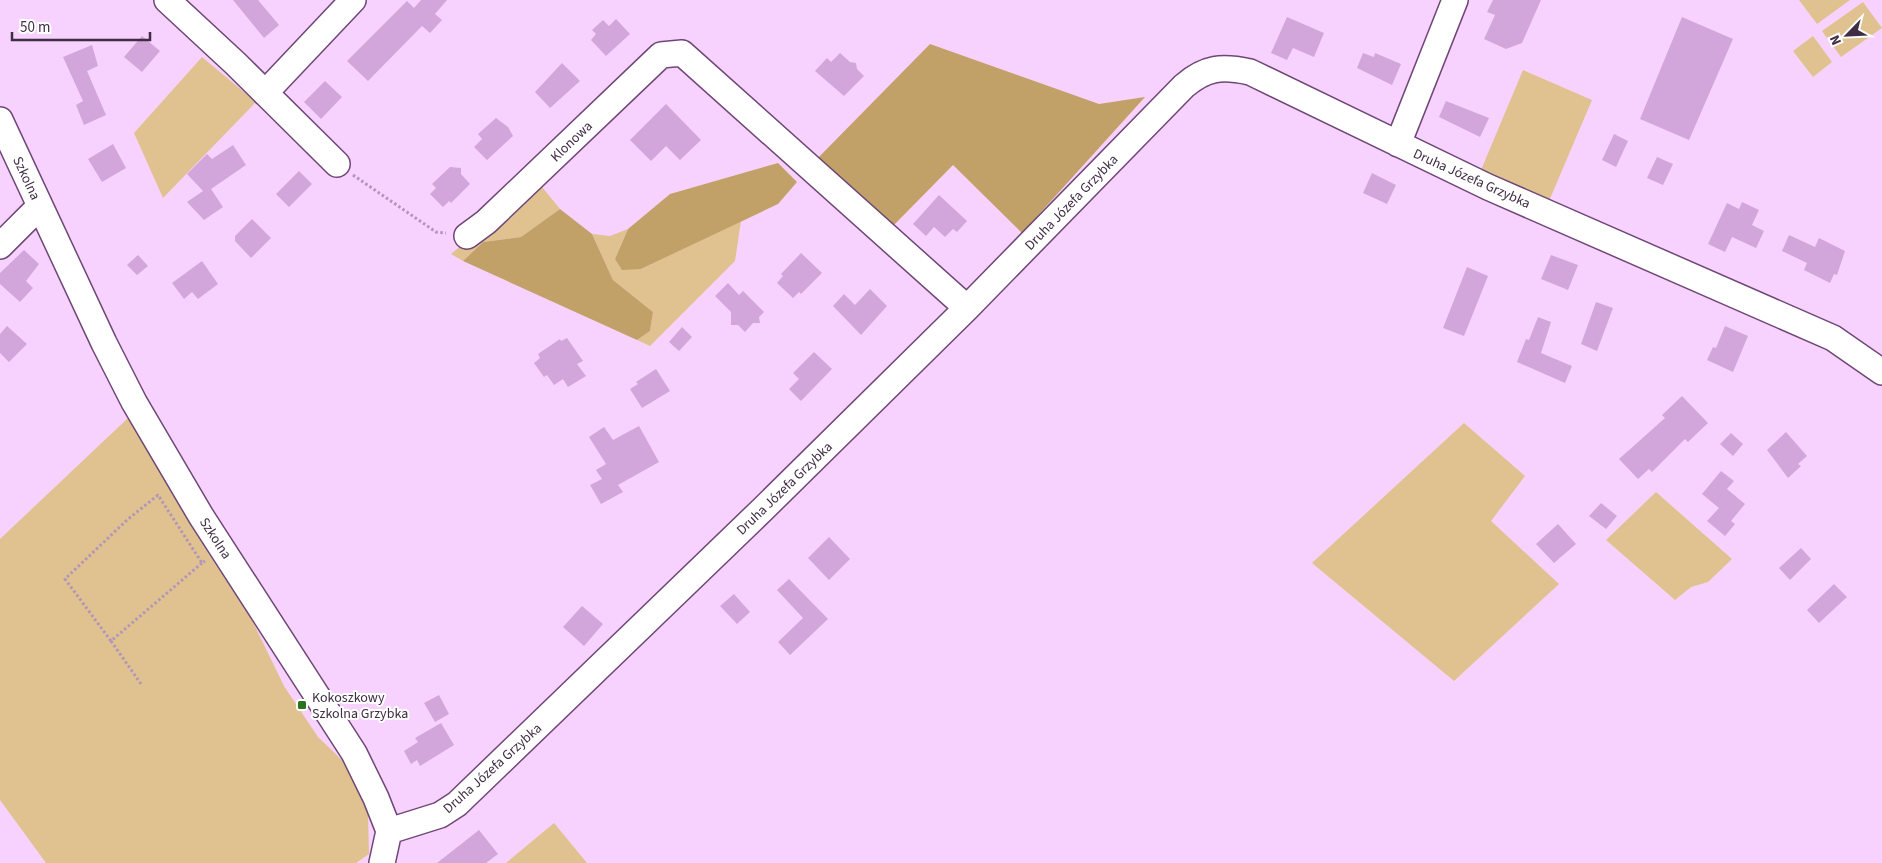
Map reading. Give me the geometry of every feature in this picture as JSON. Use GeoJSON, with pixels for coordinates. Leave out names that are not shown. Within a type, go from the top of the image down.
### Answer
{"type":"FeatureCollection","features":[{"type":"Feature","properties":{"kind":"street"},"geometry":{"type":"LineString","coordinates":[[167,0],[265,92],[336,164]]}},
{"type":"Feature","properties":{"kind":"street"},"geometry":{"type":"LineString","coordinates":[[265,92],[353,0]]}},
{"type":"Feature","properties":{"kind":"street"},"geometry":{"type":"LineString","coordinates":[[1398,144],[1455,0]]}},
{"type":"Feature","properties":{"kind":"street","name":"Klonowa"},"geometry":{"type":"LineString","coordinates":[[467,236],[486,222],[661,55],[682,53],[967,308]]}},
{"type":"Feature","properties":{"kind":"street","name":"Druha Józefa Grzybka"},"geometry":{"type":"LineString","coordinates":[[389,831],[440,815],[456,804],[762,510],[967,308],[1196,75],[1214,69],[1233,69],[1250,72],[1488,187],[1833,338],[1882,372]]}},
{"type":"Feature","properties":{"kind":"street","name":"Szkolna"},"geometry":{"type":"LineString","coordinates":[[0,120],[104,343],[134,402],[201,516],[354,753],[376,798],[389,831]]}},
{"type":"Feature","properties":{"kind":"street","name":"Szkolna"},"geometry":{"type":"LineString","coordinates":[[0,246],[33,213],[41,209]]}},
{"type":"Feature","properties":{"kind":"street"},"geometry":{"type":"LineString","coordinates":[[382,863],[389,831]]}},
{"type":"Feature","properties":{"kind":"path"},"geometry":{"type":"LineString","coordinates":[[336,164],[436,232],[467,236]]}},
{"type":"Feature","properties":{"kind":"path"},"geometry":{"type":"LineString","coordinates":[[140,684],[65,579],[127,520],[158,496],[202,563]]}},
{"type":"Feature","properties":{"kind":"path"},"geometry":{"type":"LineString","coordinates":[[111,641],[210,556]]}},
{"type":"Feature","properties":{"kind":"shaded area"},"geometry":{"type":"Polygon","coordinates":[[[1799,0],[1850,0],[1817,24],[1799,0]]]}},
{"type":"Feature","properties":{"kind":"shaded area"},"geometry":{"type":"Polygon","coordinates":[[[1863,2],[1882,28],[1841,57],[1822,31],[1863,2]]]}},
{"type":"Feature","properties":{"kind":"shaded area"},"geometry":{"type":"Polygon","coordinates":[[[1813,36],[1832,62],[1813,77],[1793,51],[1813,36]]]}},
{"type":"Feature","properties":{"kind":"shaded area"},"geometry":{"type":"Polygon","coordinates":[[[930,44],[1099,104],[1145,97],[1022,233],[953,165],[890,229],[815,161],[930,44]]]}},
{"type":"Feature","properties":{"kind":"shaded area"},"geometry":{"type":"Polygon","coordinates":[[[202,57],[256,102],[163,198],[134,133],[202,57]]]}},
{"type":"Feature","properties":{"kind":"shaded area"},"geometry":{"type":"Polygon","coordinates":[[[1523,70],[1592,100],[1549,201],[1481,170],[1523,70]]]}},
{"type":"Feature","properties":{"kind":"shaded area"},"geometry":{"type":"Polygon","coordinates":[[[778,163],[797,182],[778,204],[641,269],[622,270],[615,259],[628,229],[670,194],[778,163]]]}},
{"type":"Feature","properties":{"kind":"shaded area"},"geometry":{"type":"Polygon","coordinates":[[[538,182],[560,209],[521,237],[483,242],[463,261],[451,254],[538,182]]]}},
{"type":"Feature","properties":{"kind":"shaded area"},"geometry":{"type":"Polygon","coordinates":[[[560,209],[592,234],[613,280],[653,312],[650,331],[637,340],[463,261],[483,242],[521,237],[560,209]]]}},
{"type":"Feature","properties":{"kind":"shaded area"},"geometry":{"type":"Polygon","coordinates":[[[741,221],[735,261],[650,346],[637,340],[650,331],[653,312],[613,280],[592,234],[610,236],[628,229],[615,259],[641,269],[741,221]]]}},
{"type":"Feature","properties":{"kind":"shaded area"},"geometry":{"type":"Polygon","coordinates":[[[128,418],[210,556],[250,616],[284,686],[318,737],[345,763],[368,814],[369,854],[356,863],[46,863],[0,800],[0,539],[128,418]]]}},
{"type":"Feature","properties":{"kind":"shaded area"},"geometry":{"type":"Polygon","coordinates":[[[1464,423],[1525,476],[1491,521],[1559,584],[1454,681],[1312,563],[1464,423]]]}},
{"type":"Feature","properties":{"kind":"shaded area"},"geometry":{"type":"Polygon","coordinates":[[[1656,492],[1732,559],[1708,582],[1691,587],[1675,600],[1606,540],[1656,492]]]}},
{"type":"Feature","properties":{"kind":"shaded area"},"geometry":{"type":"Polygon","coordinates":[[[554,823],[587,863],[506,863],[554,823]]]}},
{"type":"Feature","properties":{"kind":"building"},"geometry":{"type":"Polygon","coordinates":[[[233,0],[258,0],[279,25],[264,38],[233,0]]]}},
{"type":"Feature","properties":{"kind":"building"},"geometry":{"type":"Polygon","coordinates":[[[421,0],[447,0],[435,14],[442,20],[430,33],[422,26],[368,81],[347,61],[407,1],[414,8],[421,0]]]}},
{"type":"Feature","properties":{"kind":"building"},"geometry":{"type":"Polygon","coordinates":[[[1493,0],[1541,0],[1522,43],[1506,49],[1484,39],[1495,15],[1487,12],[1493,0]]]}},
{"type":"Feature","properties":{"kind":"building"},"geometry":{"type":"Polygon","coordinates":[[[1287,17],[1324,33],[1314,57],[1293,48],[1287,60],[1271,53],[1287,17]]]}},
{"type":"Feature","properties":{"kind":"building"},"geometry":{"type":"Polygon","coordinates":[[[1682,17],[1733,39],[1689,140],[1640,119],[1682,17]]]}},
{"type":"Feature","properties":{"kind":"building"},"geometry":{"type":"Polygon","coordinates":[[[616,19],[630,34],[606,56],[591,40],[596,34],[592,30],[603,20],[609,26],[616,19]]]}},
{"type":"Feature","properties":{"kind":"building"},"geometry":{"type":"Polygon","coordinates":[[[142,36],[160,51],[142,72],[124,57],[142,36]]]}},
{"type":"Feature","properties":{"kind":"building"},"geometry":{"type":"Polygon","coordinates":[[[92,45],[98,66],[87,71],[106,115],[84,125],[76,105],[83,101],[63,57],[92,45]]]}},
{"type":"Feature","properties":{"kind":"building"},"geometry":{"type":"Polygon","coordinates":[[[840,53],[850,62],[856,63],[857,69],[864,76],[844,96],[815,71],[827,58],[831,62],[840,53]]]}},
{"type":"Feature","properties":{"kind":"building"},"geometry":{"type":"Polygon","coordinates":[[[1363,53],[1374,57],[1375,53],[1401,64],[1392,85],[1357,68],[1363,53]]]}},
{"type":"Feature","properties":{"kind":"building"},"geometry":{"type":"Polygon","coordinates":[[[562,63],[580,81],[550,108],[535,92],[562,63]]]}},
{"type":"Feature","properties":{"kind":"building"},"geometry":{"type":"Polygon","coordinates":[[[325,81],[342,97],[321,119],[304,102],[325,81]]]}},
{"type":"Feature","properties":{"kind":"building"},"geometry":{"type":"Polygon","coordinates":[[[1446,101],[1489,118],[1480,137],[1439,117],[1446,101]]]}},
{"type":"Feature","properties":{"kind":"building"},"geometry":{"type":"Polygon","coordinates":[[[666,104],[701,140],[680,160],[666,146],[651,161],[630,140],[666,104]]]}},
{"type":"Feature","properties":{"kind":"building"},"geometry":{"type":"Polygon","coordinates":[[[496,118],[508,127],[513,136],[487,160],[474,147],[482,139],[478,134],[496,118]]]}},
{"type":"Feature","properties":{"kind":"building"},"geometry":{"type":"Polygon","coordinates":[[[1614,134],[1628,141],[1616,167],[1602,160],[1614,134]]]}},
{"type":"Feature","properties":{"kind":"building"},"geometry":{"type":"Polygon","coordinates":[[[113,144],[126,168],[102,182],[88,159],[113,144]]]}},
{"type":"Feature","properties":{"kind":"building"},"geometry":{"type":"Polygon","coordinates":[[[233,145],[246,165],[211,189],[223,207],[204,220],[187,202],[203,191],[187,174],[207,154],[212,159],[233,145]]]}},
{"type":"Feature","properties":{"kind":"building"},"geometry":{"type":"Polygon","coordinates":[[[1657,157],[1673,164],[1663,185],[1647,178],[1657,157]]]}},
{"type":"Feature","properties":{"kind":"building"},"geometry":{"type":"Polygon","coordinates":[[[450,167],[461,168],[461,174],[470,184],[451,203],[449,201],[443,207],[430,194],[436,188],[432,184],[450,167]]]}},
{"type":"Feature","properties":{"kind":"building"},"geometry":{"type":"Polygon","coordinates":[[[299,171],[312,184],[289,207],[276,194],[299,171]]]}},
{"type":"Feature","properties":{"kind":"building"},"geometry":{"type":"Polygon","coordinates":[[[1372,173],[1396,185],[1387,204],[1363,193],[1372,173]]]}},
{"type":"Feature","properties":{"kind":"building"},"geometry":{"type":"Polygon","coordinates":[[[939,195],[967,221],[957,232],[953,229],[945,237],[934,227],[926,236],[913,224],[939,195]]]}},
{"type":"Feature","properties":{"kind":"building"},"geometry":{"type":"Polygon","coordinates":[[[1742,202],[1759,210],[1752,225],[1764,231],[1756,248],[1732,237],[1725,252],[1708,244],[1727,203],[1739,209],[1742,202]]]}},
{"type":"Feature","properties":{"kind":"building"},"geometry":{"type":"Polygon","coordinates":[[[252,219],[271,238],[251,258],[235,241],[235,236],[252,219]]]}},
{"type":"Feature","properties":{"kind":"building"},"geometry":{"type":"Polygon","coordinates":[[[1789,235],[1815,247],[1819,238],[1845,251],[1837,275],[1834,274],[1830,283],[1804,270],[1807,263],[1782,251],[1789,235]]]}},
{"type":"Feature","properties":{"kind":"building"},"geometry":{"type":"Polygon","coordinates":[[[24,250],[39,264],[26,281],[33,288],[20,302],[0,284],[0,273],[24,250]]]}},
{"type":"Feature","properties":{"kind":"building"},"geometry":{"type":"Polygon","coordinates":[[[801,253],[822,273],[801,294],[799,292],[793,298],[777,283],[783,276],[781,274],[801,253]]]}},
{"type":"Feature","properties":{"kind":"building"},"geometry":{"type":"Polygon","coordinates":[[[138,255],[148,266],[137,275],[127,265],[138,255]]]}},
{"type":"Feature","properties":{"kind":"building"},"geometry":{"type":"Polygon","coordinates":[[[1551,255],[1578,265],[1568,290],[1541,279],[1551,255]]]}},
{"type":"Feature","properties":{"kind":"building"},"geometry":{"type":"Polygon","coordinates":[[[202,261],[218,284],[198,299],[192,292],[184,299],[172,283],[202,261]]]}},
{"type":"Feature","properties":{"kind":"building"},"geometry":{"type":"Polygon","coordinates":[[[1467,267],[1488,276],[1464,336],[1443,328],[1467,267]]]}},
{"type":"Feature","properties":{"kind":"building"},"geometry":{"type":"Polygon","coordinates":[[[728,283],[739,295],[743,291],[764,312],[759,317],[760,323],[753,323],[745,332],[738,325],[731,325],[731,312],[715,296],[728,283]]]}},
{"type":"Feature","properties":{"kind":"building"},"geometry":{"type":"Polygon","coordinates":[[[870,289],[887,306],[861,335],[833,306],[844,294],[855,305],[870,289]]]}},
{"type":"Feature","properties":{"kind":"building"},"geometry":{"type":"Polygon","coordinates":[[[1596,302],[1613,308],[1597,351],[1581,344],[1596,302]]]}},
{"type":"Feature","properties":{"kind":"building"},"geometry":{"type":"Polygon","coordinates":[[[1538,317],[1551,322],[1541,353],[1572,366],[1565,383],[1517,362],[1526,339],[1529,340],[1538,317]]]}},
{"type":"Feature","properties":{"kind":"building"},"geometry":{"type":"Polygon","coordinates":[[[7,326],[27,344],[9,362],[0,353],[0,334],[7,326]]]}},
{"type":"Feature","properties":{"kind":"building"},"geometry":{"type":"Polygon","coordinates":[[[1725,326],[1748,336],[1733,372],[1707,360],[1713,347],[1716,348],[1725,326]]]}},
{"type":"Feature","properties":{"kind":"building"},"geometry":{"type":"Polygon","coordinates":[[[682,327],[692,337],[679,351],[669,342],[682,327]]]}},
{"type":"Feature","properties":{"kind":"building"},"geometry":{"type":"Polygon","coordinates":[[[567,338],[583,361],[577,364],[586,376],[568,387],[563,379],[554,385],[547,375],[544,377],[534,363],[540,358],[538,354],[560,339],[561,341],[567,338]]]}},
{"type":"Feature","properties":{"kind":"building"},"geometry":{"type":"Polygon","coordinates":[[[814,352],[832,369],[801,401],[789,389],[799,379],[793,373],[814,352]]]}},
{"type":"Feature","properties":{"kind":"building"},"geometry":{"type":"Polygon","coordinates":[[[656,369],[670,391],[642,408],[630,389],[638,384],[636,382],[656,369]]]}},
{"type":"Feature","properties":{"kind":"building"},"geometry":{"type":"Polygon","coordinates":[[[1682,396],[1708,423],[1688,442],[1685,439],[1652,472],[1649,469],[1638,479],[1619,459],[1665,418],[1662,415],[1682,396]]]}},
{"type":"Feature","properties":{"kind":"building"},"geometry":{"type":"Polygon","coordinates":[[[639,426],[659,462],[618,485],[623,492],[601,504],[590,485],[602,479],[596,470],[606,464],[589,437],[604,427],[613,440],[639,426]]]}},
{"type":"Feature","properties":{"kind":"building"},"geometry":{"type":"Polygon","coordinates":[[[1786,432],[1807,456],[1798,464],[1801,466],[1788,478],[1767,450],[1786,432]]]}},
{"type":"Feature","properties":{"kind":"building"},"geometry":{"type":"Polygon","coordinates":[[[1731,433],[1743,444],[1733,456],[1720,444],[1731,433]]]}},
{"type":"Feature","properties":{"kind":"building"},"geometry":{"type":"Polygon","coordinates":[[[1721,471],[1734,481],[1727,489],[1745,504],[1731,521],[1735,524],[1725,536],[1707,521],[1719,508],[1702,494],[1721,471]]]}},
{"type":"Feature","properties":{"kind":"building"},"geometry":{"type":"Polygon","coordinates":[[[1601,503],[1617,516],[1606,529],[1589,516],[1601,503]]]}},
{"type":"Feature","properties":{"kind":"building"},"geometry":{"type":"Polygon","coordinates":[[[1558,524],[1576,544],[1554,563],[1536,544],[1558,524]]]}},
{"type":"Feature","properties":{"kind":"building"},"geometry":{"type":"Polygon","coordinates":[[[829,537],[850,559],[829,580],[808,558],[829,537]]]}},
{"type":"Feature","properties":{"kind":"building"},"geometry":{"type":"Polygon","coordinates":[[[1801,548],[1811,559],[1790,580],[1779,568],[1801,548]]]}},
{"type":"Feature","properties":{"kind":"building"},"geometry":{"type":"Polygon","coordinates":[[[789,579],[828,619],[790,655],[778,642],[803,618],[777,590],[789,579]]]}},
{"type":"Feature","properties":{"kind":"building"},"geometry":{"type":"Polygon","coordinates":[[[1834,584],[1847,597],[1819,623],[1807,610],[1834,584]]]}},
{"type":"Feature","properties":{"kind":"building"},"geometry":{"type":"Polygon","coordinates":[[[734,594],[750,612],[737,624],[720,606],[734,594]]]}},
{"type":"Feature","properties":{"kind":"building"},"geometry":{"type":"Polygon","coordinates":[[[582,606],[603,624],[584,646],[563,627],[582,606]]]}},
{"type":"Feature","properties":{"kind":"building"},"geometry":{"type":"Polygon","coordinates":[[[439,695],[449,714],[435,722],[424,703],[439,695]]]}},
{"type":"Feature","properties":{"kind":"building"},"geometry":{"type":"Polygon","coordinates":[[[441,723],[454,745],[420,766],[417,760],[411,764],[404,751],[418,742],[415,738],[441,723]]]}},
{"type":"Feature","properties":{"kind":"building"},"geometry":{"type":"Polygon","coordinates":[[[479,830],[498,854],[486,863],[437,863],[479,830]]]}},
{"type":"Feature","properties":{"kind":"place","name":"Kokoszkowy Szkolna Grzybka"},"geometry":{"type":"Point","coordinates":[302,705]}}]}
